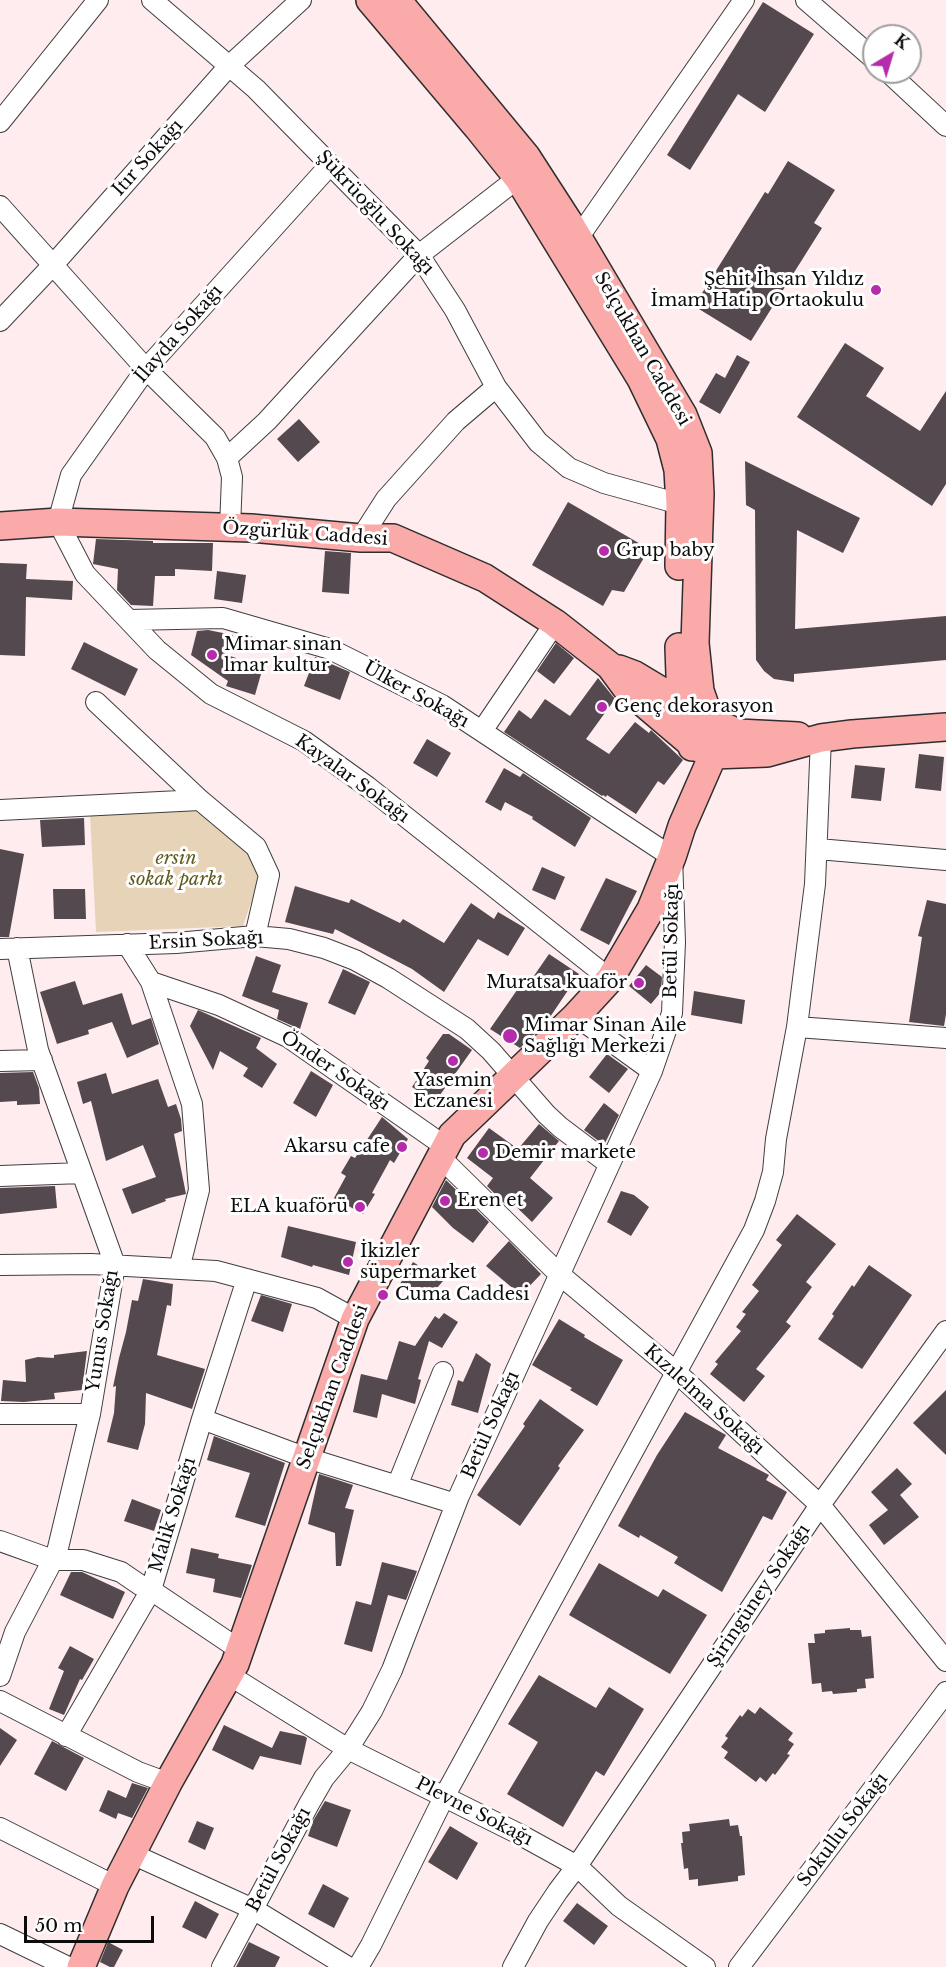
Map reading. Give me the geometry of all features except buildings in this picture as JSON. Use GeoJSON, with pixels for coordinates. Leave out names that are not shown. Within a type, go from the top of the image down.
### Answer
{"type":"FeatureCollection","features":[{"type":"Feature","properties":{"kind":"street"},"geometry":{"type":"LineString","coordinates":[[0,122],[98,0]]}},
{"type":"Feature","properties":{"kind":"street","name":"Şükrüoğlu Sokağı"},"geometry":{"type":"LineString","coordinates":[[152,0],[256,89],[419,255],[456,310],[496,387],[538,442],[552,456],[569,468],[598,482],[681,504]]}},
{"type":"Feature","properties":{"kind":"street","name":"Itır Sokağı"},"geometry":{"type":"LineString","coordinates":[[0,321],[53,265],[229,66],[301,0]]}},
{"type":"Feature","properties":{"kind":"street","name":"Selçukhan Caddesi"},"geometry":{"type":"LineString","coordinates":[[370,0],[518,178],[641,379],[670,439],[678,470],[681,504],[678,630],[681,704],[703,750]]}},
{"type":"Feature","properties":{"kind":"street","name":"Selçukhan Caddesi"},"geometry":{"type":"LineString","coordinates":[[81,1967],[115,1886],[168,1784],[229,1675],[240,1650],[354,1319],[452,1135],[576,1016],[610,979],[651,909],[672,856],[710,720],[700,691],[695,643],[700,494],[698,453],[683,415],[578,238],[526,156],[397,0]]}},
{"type":"Feature","properties":{"kind":"street"},"geometry":{"type":"LineString","coordinates":[[578,238],[744,0]]}},
{"type":"Feature","properties":{"kind":"street"},"geometry":{"type":"LineString","coordinates":[[806,0],[862,49]]}},
{"type":"Feature","properties":{"kind":"street"},"geometry":{"type":"LineString","coordinates":[[901,84],[946,126]]}},
{"type":"Feature","properties":{"kind":"street","name":"İlayda Sokağı"},"geometry":{"type":"LineString","coordinates":[[58,522],[71,476],[146,369],[330,165]]}},
{"type":"Feature","properties":{"kind":"street"},"geometry":{"type":"LineString","coordinates":[[227,458],[267,421],[419,255],[518,178]]}},
{"type":"Feature","properties":{"kind":"street"},"geometry":{"type":"LineString","coordinates":[[0,206],[146,369],[214,437],[227,458],[232,477],[230,528]]}},
{"type":"Feature","properties":{"kind":"street"},"geometry":{"type":"LineString","coordinates":[[361,538],[386,499],[456,421],[496,387]]}},
{"type":"Feature","properties":{"kind":"street","name":"Özgürlük Caddesi"},"geometry":{"type":"LineString","coordinates":[[0,526],[58,522],[230,528],[361,538],[393,538],[485,578],[555,623],[610,666],[627,689],[703,750],[767,753],[821,738],[946,727]]}},
{"type":"Feature","properties":{"kind":"street","name":"Kayalar Sokağı"},"geometry":{"type":"LineString","coordinates":[[58,522],[85,574],[157,650],[211,694],[304,741],[368,787],[610,979]]}},
{"type":"Feature","properties":{"kind":"street","name":"Ülker Sokağı"},"geometry":{"type":"LineString","coordinates":[[129,620],[223,618],[330,649],[442,705],[672,856]]}},
{"type":"Feature","properties":{"kind":"street"},"geometry":{"type":"LineString","coordinates":[[482,731],[555,623]]}},
{"type":"Feature","properties":{"kind":"street","name":"Özgürlük Caddesi"},"geometry":{"type":"LineString","coordinates":[[610,666],[635,675],[681,704],[738,734],[783,734],[821,738]]}},
{"type":"Feature","properties":{"kind":"street"},"geometry":{"type":"LineString","coordinates":[[96,702],[200,800],[256,847],[269,875],[255,936]]}},
{"type":"Feature","properties":{"kind":"street"},"geometry":{"type":"LineString","coordinates":[[358,1967],[444,1797],[754,1230],[765,1201],[773,1172],[776,1139],[796,1028],[818,849],[821,738]]}},
{"type":"Feature","properties":{"kind":"street"},"geometry":{"type":"LineString","coordinates":[[0,810],[200,800]]}},
{"type":"Feature","properties":{"kind":"street"},"geometry":{"type":"LineString","coordinates":[[818,849],[946,860]]}},
{"type":"Feature","properties":{"kind":"street","name":"Betül Sokağı"},"geometry":{"type":"LineString","coordinates":[[222,1967],[324,1778],[348,1749],[372,1711],[392,1670],[456,1504],[652,1071],[672,1013],[675,942],[672,856]]}},
{"type":"Feature","properties":{"kind":"street","name":"Ersin Sokağı"},"geometry":{"type":"LineString","coordinates":[[8,949],[176,943],[255,936],[289,939],[324,948],[355,960],[388,978],[467,1029],[491,1051],[560,1127],[609,1164]]}},
{"type":"Feature","properties":{"kind":"street"},"geometry":{"type":"LineString","coordinates":[[127,944],[151,982],[192,1104],[199,1190],[178,1269]]}},
{"type":"Feature","properties":{"kind":"street","name":"Yunus Sokağı"},"geometry":{"type":"LineString","coordinates":[[0,1676],[15,1632],[57,1552],[90,1414],[115,1265],[42,1060],[8,949]]}},
{"type":"Feature","properties":{"kind":"street","name":"Önder Sokağı"},"geometry":{"type":"LineString","coordinates":[[151,982],[219,1005],[288,1037],[444,1153]]}},
{"type":"Feature","properties":{"kind":"street"},"geometry":{"type":"LineString","coordinates":[[576,1016],[652,1071]]}},
{"type":"Feature","properties":{"kind":"street"},"geometry":{"type":"LineString","coordinates":[[796,1028],[946,1038]]}},
{"type":"Feature","properties":{"kind":"street"},"geometry":{"type":"LineString","coordinates":[[0,1061],[42,1060]]}},
{"type":"Feature","properties":{"kind":"street","name":"Kızılelma Sokağı"},"geometry":{"type":"LineString","coordinates":[[444,1153],[559,1274],[676,1372],[820,1505],[946,1661]]}},
{"type":"Feature","properties":{"kind":"street"},"geometry":{"type":"LineString","coordinates":[[0,1176],[82,1173]]}},
{"type":"Feature","properties":{"kind":"street"},"geometry":{"type":"LineString","coordinates":[[0,1265],[115,1265],[216,1271],[317,1298],[354,1319]]}},
{"type":"Feature","properties":{"kind":"street","name":"Malik Sokağı"},"geometry":{"type":"LineString","coordinates":[[66,1736],[151,1590],[247,1279]]}},
{"type":"Feature","properties":{"kind":"street","name":"Şiringüney Sokağı"},"geometry":{"type":"LineString","coordinates":[[513,1967],[538,1921],[820,1505],[946,1331]]}},
{"type":"Feature","properties":{"kind":"street"},"geometry":{"type":"LineString","coordinates":[[397,1486],[443,1372]]}},
{"type":"Feature","properties":{"kind":"street"},"geometry":{"type":"LineString","coordinates":[[0,1414],[90,1414]]}},
{"type":"Feature","properties":{"kind":"street"},"geometry":{"type":"LineString","coordinates":[[202,1419],[307,1458],[456,1504]]}},
{"type":"Feature","properties":{"kind":"street"},"geometry":{"type":"LineString","coordinates":[[0,1541],[53,1560],[83,1560],[121,1572],[240,1650]]}},
{"type":"Feature","properties":{"kind":"street","name":"Plevne Sokağı"},"geometry":{"type":"LineString","coordinates":[[229,1675],[348,1749],[517,1833],[577,1866],[619,1906],[705,1967]]}},
{"type":"Feature","properties":{"kind":"street","name":"Sokullu Sokağı"},"geometry":{"type":"LineString","coordinates":[[739,1967],[946,1692]]}},
{"type":"Feature","properties":{"kind":"street"},"geometry":{"type":"LineString","coordinates":[[0,1701],[138,1772],[168,1784]]}},
{"type":"Feature","properties":{"kind":"street"},"geometry":{"type":"LineString","coordinates":[[0,1828],[115,1886]]}},
{"type":"Feature","properties":{"kind":"street"},"geometry":{"type":"LineString","coordinates":[[132,1854],[253,1909],[348,1967]]}},
{"type":"Feature","properties":{"kind":"street"},"geometry":{"type":"LineString","coordinates":[[0,1934],[68,1967]]}},
{"type":"Feature","properties":{"kind":"green space","name":"ersin sokak parkı"},"geometry":{"type":"Polygon","coordinates":[[[200,809],[252,853],[260,876],[243,926],[96,932],[90,814],[200,809]]]}},
{"type":"Feature","properties":{"kind":"place","name":"Şehit İhsan Yıldız İmam Hatip Ortaokulu"},"geometry":{"type":"Point","coordinates":[876,290]}},
{"type":"Feature","properties":{"kind":"place","name":"Grup baby"},"geometry":{"type":"Point","coordinates":[604,551]}},
{"type":"Feature","properties":{"kind":"place","name":"Mimar sinan lmar kultur"},"geometry":{"type":"Point","coordinates":[212,655]}},
{"type":"Feature","properties":{"kind":"place","name":"Genç dekorasyon"},"geometry":{"type":"Point","coordinates":[602,707]}},
{"type":"Feature","properties":{"kind":"place","name":"Muratsa kuaför"},"geometry":{"type":"Point","coordinates":[639,983]}},
{"type":"Feature","properties":{"kind":"place","name":"Mimar Sinan Aile Sağlığı Merkezi"},"geometry":{"type":"Point","coordinates":[510,1036]}},
{"type":"Feature","properties":{"kind":"place","name":"Yasemin Eczanesi"},"geometry":{"type":"Point","coordinates":[453,1061]}},
{"type":"Feature","properties":{"kind":"place","name":"Akarsu cafe"},"geometry":{"type":"Point","coordinates":[402,1147]}},
{"type":"Feature","properties":{"kind":"place","name":"Demir markete"},"geometry":{"type":"Point","coordinates":[483,1153]}},
{"type":"Feature","properties":{"kind":"place","name":"Eren et"},"geometry":{"type":"Point","coordinates":[445,1201]}},
{"type":"Feature","properties":{"kind":"place","name":"ELA kuaförü"},"geometry":{"type":"Point","coordinates":[360,1207]}},
{"type":"Feature","properties":{"kind":"place","name":"İkizler süpermarket"},"geometry":{"type":"Point","coordinates":[348,1262]}},
{"type":"Feature","properties":{"kind":"place","name":"Cuma Caddesi"},"geometry":{"type":"Point","coordinates":[383,1295]}}]}
